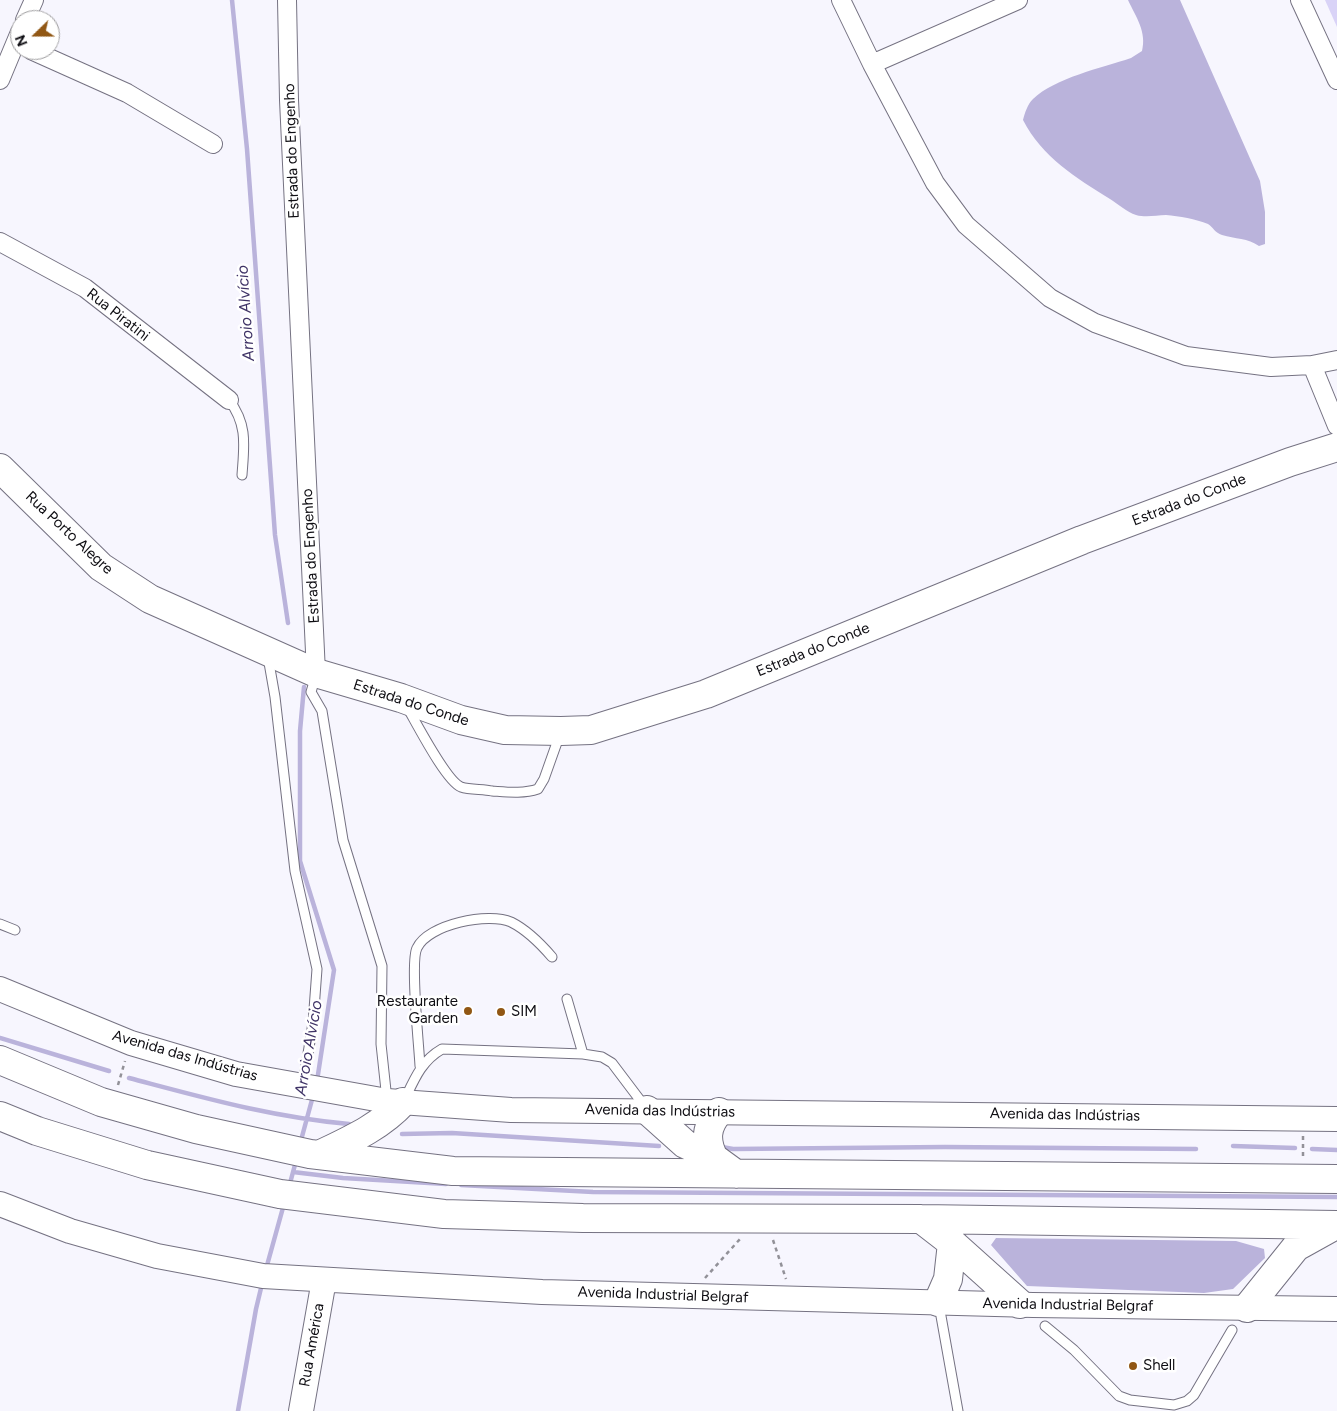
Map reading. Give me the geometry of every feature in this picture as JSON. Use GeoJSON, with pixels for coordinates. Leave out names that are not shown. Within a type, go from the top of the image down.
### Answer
{"type":"FeatureCollection","features":[{"type":"Feature","properties":{"kind":"main road","name":"Estrada do Conde"},"geometry":{"type":"LineString","coordinates":[[272,652],[316,673],[401,698],[461,720],[504,730],[591,730],[706,694],[1082,540],[1290,462],[1337,447]]}},
{"type":"Feature","properties":{"kind":"main road","name":"Rua Porto Alegre"},"geometry":{"type":"LineString","coordinates":[[0,468],[102,567],[150,599],[272,652]]}},
{"type":"Feature","properties":{"kind":"main road","name":"Avenida das Indústrias"},"geometry":{"type":"LineString","coordinates":[[0,989],[131,1043],[236,1074],[395,1101],[511,1110],[1337,1119]]}},
{"type":"Feature","properties":{"kind":"main road"},"geometry":{"type":"LineString","coordinates":[[0,1060],[101,1102],[196,1129],[306,1153],[453,1171],[1337,1179]]}},
{"type":"Feature","properties":{"kind":"main road"},"geometry":{"type":"LineString","coordinates":[[306,1153],[363,1134],[391,1115],[395,1101]]}},
{"type":"Feature","properties":{"kind":"main road"},"geometry":{"type":"LineString","coordinates":[[647,1110],[685,1144],[714,1158],[736,1174]]}},
{"type":"Feature","properties":{"kind":"main road"},"geometry":{"type":"LineString","coordinates":[[714,1158],[708,1139],[712,1119],[719,1112]]}},
{"type":"Feature","properties":{"kind":"main road"},"geometry":{"type":"LineString","coordinates":[[0,1116],[37,1131],[147,1165],[293,1196],[444,1214],[583,1218],[1336,1225]]}},
{"type":"Feature","properties":{"kind":"main road","name":"Avenida Industrial Belgraf"},"geometry":{"type":"LineString","coordinates":[[0,1204],[70,1231],[157,1256],[269,1276],[542,1292],[1020,1304],[1337,1309]]}},
{"type":"Feature","properties":{"kind":"main road"},"geometry":{"type":"LineString","coordinates":[[921,1220],[952,1243],[1020,1304]]}},
{"type":"Feature","properties":{"kind":"main road"},"geometry":{"type":"LineString","coordinates":[[1247,1308],[1296,1247],[1336,1225]]}},
{"type":"Feature","properties":{"kind":"main road"},"geometry":{"type":"LineString","coordinates":[[938,1302],[948,1279],[952,1243]]}},
{"type":"Feature","properties":{"kind":"main road","name":"Rua América"},"geometry":{"type":"LineString","coordinates":[[301,1411],[324,1280]]}},
{"type":"Feature","properties":{"kind":"street","name":"Estrada do Engenho"},"geometry":{"type":"LineString","coordinates":[[287,0],[290,110],[316,673]]}},
{"type":"Feature","properties":{"kind":"street"},"geometry":{"type":"LineString","coordinates":[[841,0],[872,64],[935,183],[973,231],[1050,298],[1096,323],[1186,356],[1271,368],[1312,365],[1337,360]]}},
{"type":"Feature","properties":{"kind":"street"},"geometry":{"type":"LineString","coordinates":[[872,64],[1018,0]]}},
{"type":"Feature","properties":{"kind":"street"},"geometry":{"type":"LineString","coordinates":[[1300,0],[1337,80]]}},
{"type":"Feature","properties":{"kind":"street"},"geometry":{"type":"LineString","coordinates":[[0,80],[10,57]]}},
{"type":"Feature","properties":{"kind":"street"},"geometry":{"type":"LineString","coordinates":[[57,60],[127,93],[214,144]]}},
{"type":"Feature","properties":{"kind":"street","name":"Rua Piratini"},"geometry":{"type":"LineString","coordinates":[[0,242],[84,288],[229,400]]}},
{"type":"Feature","properties":{"kind":"street"},"geometry":{"type":"LineString","coordinates":[[1312,365],[1337,426]]}},
{"type":"Feature","properties":{"kind":"lane"},"geometry":{"type":"LineString","coordinates":[[229,400],[240,414],[244,438],[242,475]]}},
{"type":"Feature","properties":{"kind":"lane"},"geometry":{"type":"LineString","coordinates":[[272,652],[295,871],[317,969],[311,1087]]}},
{"type":"Feature","properties":{"kind":"lane","name":"Estrada do Engenho"},"geometry":{"type":"LineString","coordinates":[[316,673],[311,692],[322,711],[344,840],[382,966],[381,1044],[395,1101]]}},
{"type":"Feature","properties":{"kind":"lane"},"geometry":{"type":"LineString","coordinates":[[401,698],[442,766],[453,781],[461,787],[506,792],[530,792],[538,789],[544,780],[561,731]]}},
{"type":"Feature","properties":{"kind":"lane"},"geometry":{"type":"LineString","coordinates":[[420,1066],[416,948],[428,935],[442,928],[490,916],[510,922],[536,939],[552,956]]}},
{"type":"Feature","properties":{"kind":"lane"},"geometry":{"type":"LineString","coordinates":[[0,924],[15,930]]}},
{"type":"Feature","properties":{"kind":"lane"},"geometry":{"type":"LineString","coordinates":[[567,999],[583,1054]]}},
{"type":"Feature","properties":{"kind":"lane"},"geometry":{"type":"LineString","coordinates":[[395,1101],[420,1066],[442,1049],[583,1054],[602,1057],[612,1064],[647,1110]]}},
{"type":"Feature","properties":{"kind":"lane"},"geometry":{"type":"LineString","coordinates":[[938,1302],[945,1331],[958,1411]]}},
{"type":"Feature","properties":{"kind":"lane"},"geometry":{"type":"LineString","coordinates":[[1045,1326],[1074,1350],[1113,1392],[1130,1400],[1174,1405],[1187,1401],[1194,1395],[1232,1330]]}},
{"type":"Feature","properties":{"kind":"path"},"geometry":{"type":"LineString","coordinates":[[116,1092],[131,1043]]}},
{"type":"Feature","properties":{"kind":"path"},"geometry":{"type":"LineString","coordinates":[[1303,1119],[1303,1163]]}},
{"type":"Feature","properties":{"kind":"path"},"geometry":{"type":"LineString","coordinates":[[690,1296],[744,1234],[744,1219]]}},
{"type":"Feature","properties":{"kind":"path"},"geometry":{"type":"LineString","coordinates":[[764,1238],[773,1240],[792,1298]]}},
{"type":"Feature","properties":{"kind":"shaded area"},"geometry":{"type":"Polygon","coordinates":[[[1128,0],[1180,0],[1260,181],[1265,212],[1265,244],[1259,246],[1246,240],[1222,235],[1208,224],[1193,219],[1166,215],[1140,216],[1129,212],[1061,166],[1040,145],[1023,120],[1026,109],[1031,101],[1053,85],[1079,74],[1131,58],[1142,51],[1142,31],[1128,0]]]}},
{"type":"Feature","properties":{"kind":"shaded area"},"geometry":{"type":"Polygon","coordinates":[[[1325,0],[1337,0],[1337,27],[1325,0]]]}},
{"type":"Feature","properties":{"kind":"shaded area"},"geometry":{"type":"Polygon","coordinates":[[[996,1238],[1236,1241],[1264,1249],[1265,1258],[1233,1289],[1204,1293],[1027,1286],[991,1245],[996,1238]]]}},
{"type":"Feature","properties":{"kind":"waterway","name":"Arroio Alvício"},"geometry":{"type":"LineString","coordinates":[[232,0],[247,149],[275,535],[288,623]]}},
{"type":"Feature","properties":{"kind":"waterway","name":"Arroio Alvício"},"geometry":{"type":"LineString","coordinates":[[304,687],[300,731],[300,861],[334,970],[317,1081]]}},
{"type":"Feature","properties":{"kind":"waterway"},"geometry":{"type":"LineString","coordinates":[[0,1038],[109,1071]]}},
{"type":"Feature","properties":{"kind":"waterway"},"geometry":{"type":"LineString","coordinates":[[129,1078],[265,1112],[349,1124]]}},
{"type":"Feature","properties":{"kind":"waterway","name":"Arroio Alvício"},"geometry":{"type":"LineString","coordinates":[[300,1144],[313,1096]]}},
{"type":"Feature","properties":{"kind":"waterway"},"geometry":{"type":"LineString","coordinates":[[402,1134],[452,1133],[659,1146]]}},
{"type":"Feature","properties":{"kind":"waterway"},"geometry":{"type":"LineString","coordinates":[[1233,1146],[1295,1148]]}},
{"type":"Feature","properties":{"kind":"waterway"},"geometry":{"type":"LineString","coordinates":[[722,1147],[733,1149],[945,1147],[1196,1149]]}},
{"type":"Feature","properties":{"kind":"waterway"},"geometry":{"type":"LineString","coordinates":[[1312,1149],[1337,1150]]}},
{"type":"Feature","properties":{"kind":"waterway","name":"Arroio Alvício"},"geometry":{"type":"LineString","coordinates":[[289,1187],[296,1161]]}},
{"type":"Feature","properties":{"kind":"waterway"},"geometry":{"type":"LineString","coordinates":[[293,1172],[343,1178],[446,1184]]}},
{"type":"Feature","properties":{"kind":"waterway"},"geometry":{"type":"LineString","coordinates":[[461,1185],[593,1192],[1337,1197]]}},
{"type":"Feature","properties":{"kind":"waterway","name":"Arroio Alvício"},"geometry":{"type":"LineString","coordinates":[[266,1269],[284,1204]]}},
{"type":"Feature","properties":{"kind":"waterway","name":"Arroio Alvício"},"geometry":{"type":"LineString","coordinates":[[238,1411],[262,1284]]}},
{"type":"Feature","properties":{"kind":"place","name":"Restaurante Garden"},"geometry":{"type":"Point","coordinates":[468,1011]}},
{"type":"Feature","properties":{"kind":"place","name":"SIM"},"geometry":{"type":"Point","coordinates":[501,1012]}},
{"type":"Feature","properties":{"kind":"place","name":"Shell"},"geometry":{"type":"Point","coordinates":[1133,1366]}}]}
